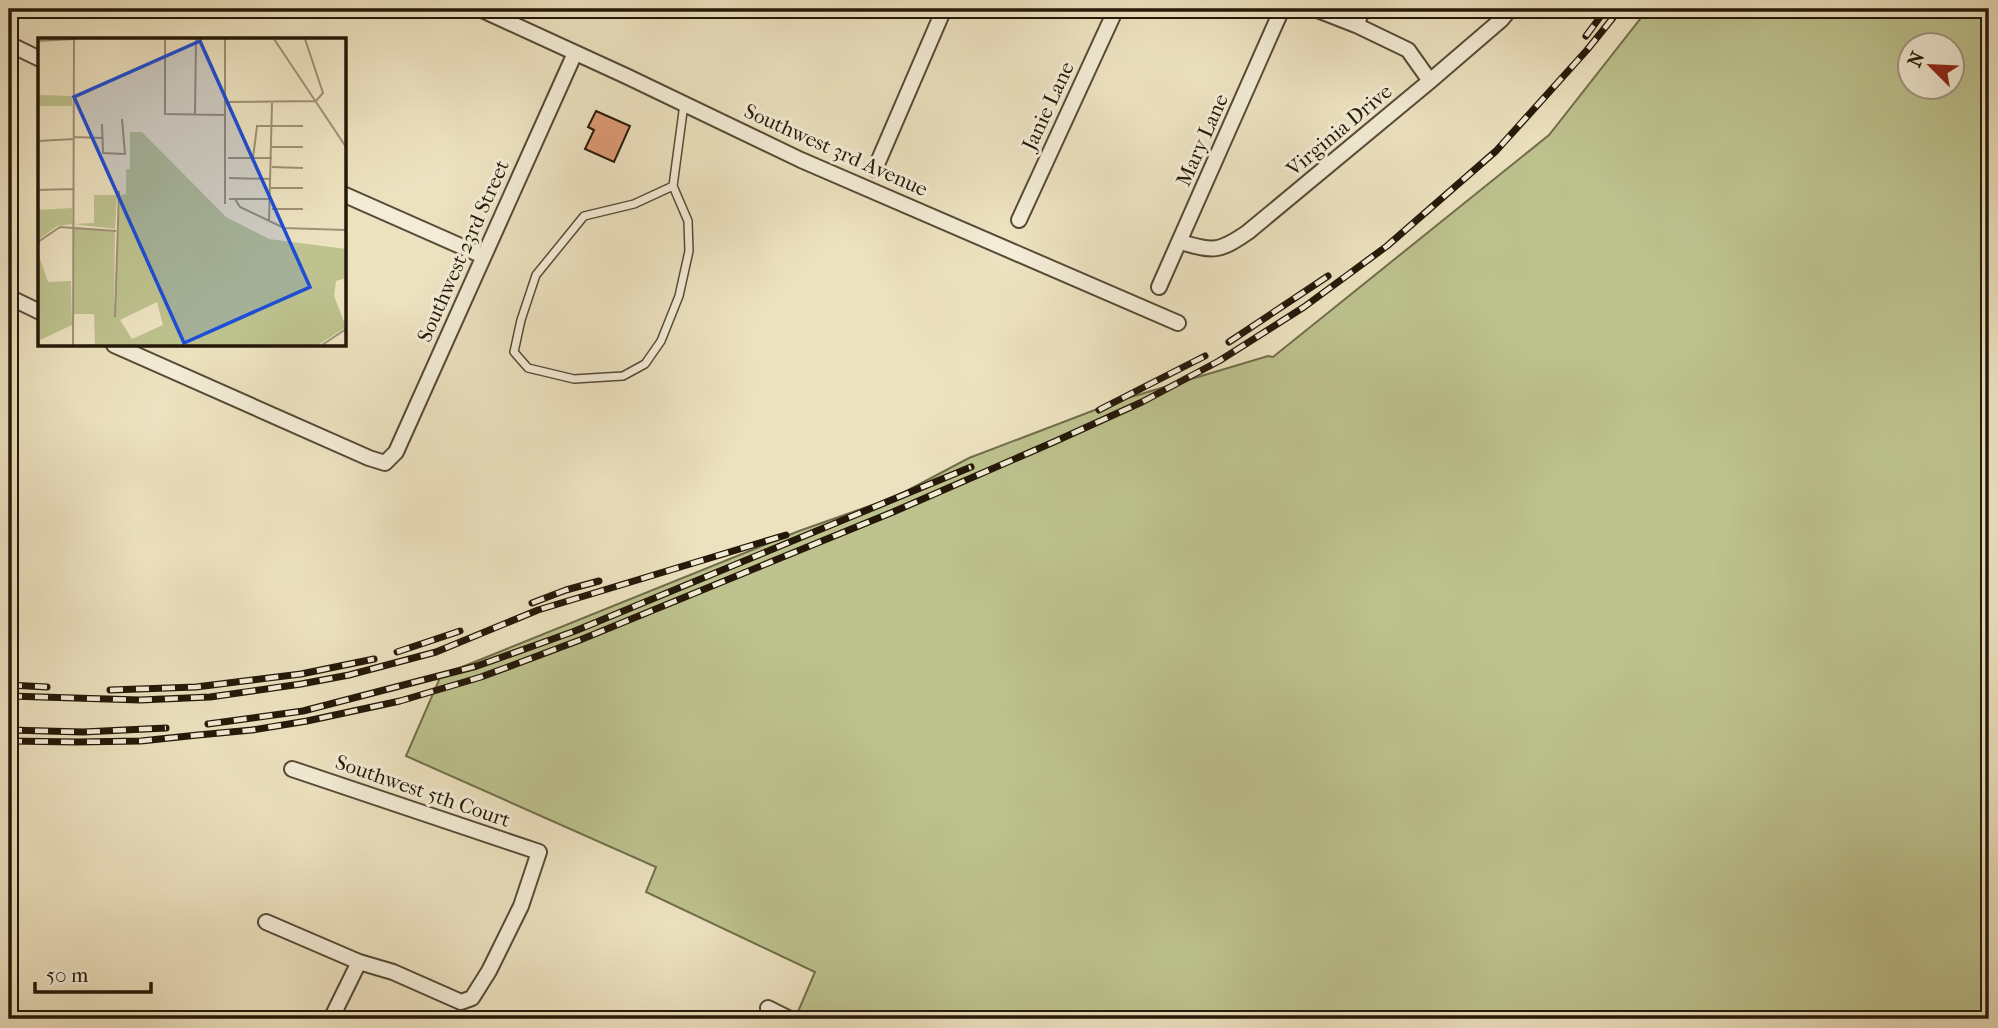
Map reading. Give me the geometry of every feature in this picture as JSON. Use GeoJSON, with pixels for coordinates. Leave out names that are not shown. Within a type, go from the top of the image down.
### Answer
{"type":"FeatureCollection","features":[{"type":"Feature","properties":{"kind":"street"},"geometry":{"type":"LineString","coordinates":[[875,169],[944,9]]}},
{"type":"Feature","properties":{"kind":"street","name":"Janie Lane"},"geometry":{"type":"LineString","coordinates":[[1019,220],[1116,9]]}},
{"type":"Feature","properties":{"kind":"street","name":"Mary Lane"},"geometry":{"type":"LineString","coordinates":[[1159,287],[1282,9]]}},
{"type":"Feature","properties":{"kind":"street"},"geometry":{"type":"LineString","coordinates":[[1315,9],[1356,24],[1408,50],[1430,81]]}},
{"type":"Feature","properties":{"kind":"street"},"geometry":{"type":"LineString","coordinates":[[1356,24],[1363,9]]}},
{"type":"Feature","properties":{"kind":"street","name":"Virginia Drive"},"geometry":{"type":"LineString","coordinates":[[1180,242],[1208,249],[1228,246],[1248,232],[1430,81],[1501,20],[1510,9]]}},
{"type":"Feature","properties":{"kind":"street","name":"Southwest 3rd Avenue"},"geometry":{"type":"LineString","coordinates":[[485,10],[801,160],[1178,323]]}},
{"type":"Feature","properties":{"kind":"street"},"geometry":{"type":"LineString","coordinates":[[9,44],[38,58]]}},
{"type":"Feature","properties":{"kind":"street","name":"Southwest 23rd Street"},"geometry":{"type":"LineString","coordinates":[[116,346],[385,463],[396,452],[575,54]]}},
{"type":"Feature","properties":{"kind":"street"},"geometry":{"type":"LineString","coordinates":[[346,195],[483,256]]}},
{"type":"Feature","properties":{"kind":"street"},"geometry":{"type":"LineString","coordinates":[[9,297],[38,311]]}},
{"type":"Feature","properties":{"kind":"street","name":"Southwest 5th Court"},"geometry":{"type":"LineString","coordinates":[[292,769],[539,852],[521,906],[489,971],[472,998],[461,1002],[393,972],[359,962]]}},
{"type":"Feature","properties":{"kind":"street"},"geometry":{"type":"LineString","coordinates":[[266,922],[359,962],[331,1019]]}},
{"type":"Feature","properties":{"kind":"street"},"geometry":{"type":"LineString","coordinates":[[768,1008],[790,1019]]}},
{"type":"Feature","properties":{"kind":"lane"},"geometry":{"type":"LineString","coordinates":[[674,186],[634,204],[584,216],[576,225],[536,275],[514,352],[528,368],[574,379],[623,376],[645,364],[661,341],[679,296],[689,251],[688,220],[674,186],[684,103]]}},
{"type":"Feature","properties":{"kind":"green space"},"geometry":{"type":"Polygon","coordinates":[[[1648,9],[1989,9],[1989,1019],[807,1019],[797,1014],[815,972],[646,892],[656,867],[406,756],[442,673],[799,531],[895,497],[969,458],[1121,400],[1268,356],[1273,357],[1549,135],[1648,9]]]}},
{"type":"Feature","properties":{"kind":"building"},"geometry":{"type":"Polygon","coordinates":[[[596,111],[630,126],[614,162],[585,149],[594,130],[588,127],[596,111]]]}},
{"type":"Feature","properties":{"kind":"railway"},"geometry":{"type":"LineString","coordinates":[[1586,36],[1606,9]]}},
{"type":"Feature","properties":{"kind":"railway"},"geometry":{"type":"LineString","coordinates":[[9,741],[141,741],[252,730],[400,701],[481,677],[580,640],[893,512],[1142,402],[1219,361],[1304,307],[1387,246],[1496,151],[1587,50],[1620,9]]}},
{"type":"Feature","properties":{"kind":"railway"},"geometry":{"type":"LineString","coordinates":[[1229,342],[1328,276]]}},
{"type":"Feature","properties":{"kind":"railway"},"geometry":{"type":"LineString","coordinates":[[1099,410],[1205,356]]}},
{"type":"Feature","properties":{"kind":"railway"},"geometry":{"type":"LineString","coordinates":[[208,724],[303,711],[477,666],[575,631],[971,467]]}},
{"type":"Feature","properties":{"kind":"railway"},"geometry":{"type":"LineString","coordinates":[[9,696],[140,700],[210,697],[349,675],[436,652],[538,610],[786,535]]}},
{"type":"Feature","properties":{"kind":"railway"},"geometry":{"type":"LineString","coordinates":[[532,603],[599,581]]}},
{"type":"Feature","properties":{"kind":"railway"},"geometry":{"type":"LineString","coordinates":[[397,652],[460,631]]}},
{"type":"Feature","properties":{"kind":"railway"},"geometry":{"type":"LineString","coordinates":[[110,690],[196,687],[301,674],[374,659]]}},
{"type":"Feature","properties":{"kind":"railway"},"geometry":{"type":"LineString","coordinates":[[9,685],[47,687]]}},
{"type":"Feature","properties":{"kind":"railway"},"geometry":{"type":"LineString","coordinates":[[9,730],[83,732],[166,728]]}}]}
